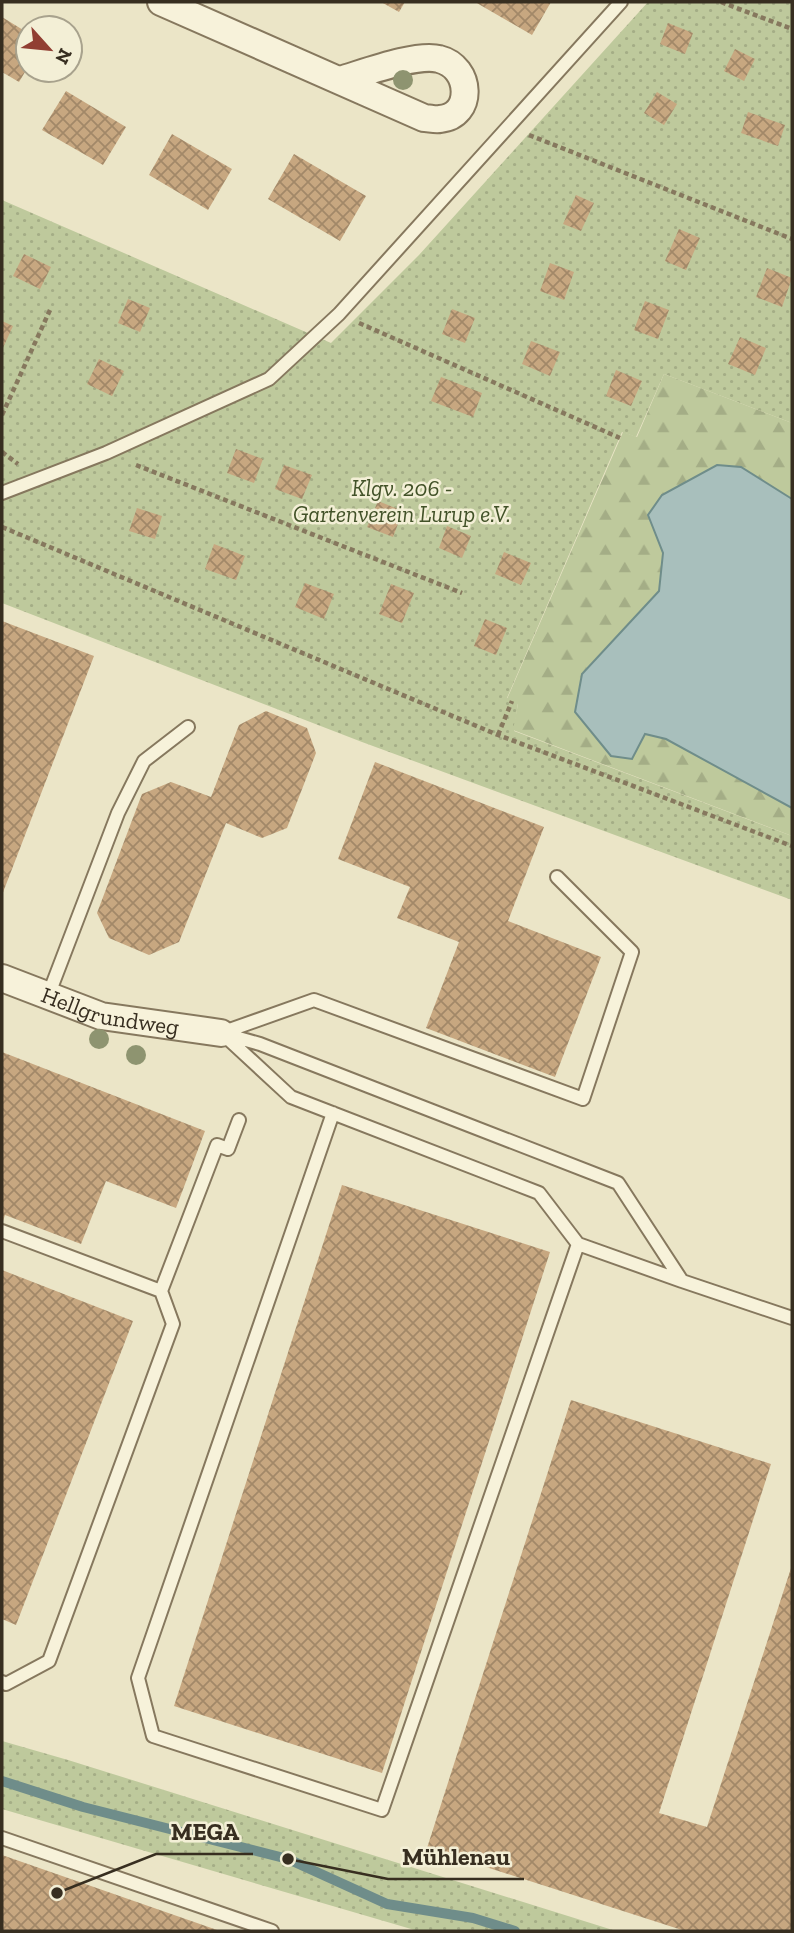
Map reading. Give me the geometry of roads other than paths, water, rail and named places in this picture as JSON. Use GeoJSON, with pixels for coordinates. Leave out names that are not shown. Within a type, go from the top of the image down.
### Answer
{"type":"FeatureCollection","features":[{"type":"Feature","properties":{"kind":"street"},"geometry":{"type":"LineString","coordinates":[[161,2],[340,80]]}},
{"type":"Feature","properties":{"kind":"street","name":"Hellgrundweg"},"geometry":{"type":"LineString","coordinates":[[2,978],[101,1016],[221,1033]]}},
{"type":"Feature","properties":{"kind":"lane"},"geometry":{"type":"LineString","coordinates":[[2,493],[106,453],[269,380],[340,314],[621,2]]}},
{"type":"Feature","properties":{"kind":"lane"},"geometry":{"type":"LineString","coordinates":[[48,996],[118,813],[144,761],[188,727]]}},
{"type":"Feature","properties":{"kind":"lane"},"geometry":{"type":"LineString","coordinates":[[221,1033],[314,1000],[583,1099],[632,952],[557,877]]}},
{"type":"Feature","properties":{"kind":"lane"},"geometry":{"type":"LineString","coordinates":[[221,1033],[291,1097],[539,1193],[578,1244],[792,1318]]}},
{"type":"Feature","properties":{"kind":"lane"},"geometry":{"type":"LineString","coordinates":[[221,1033],[260,1045],[618,1183],[682,1281]]}},
{"type":"Feature","properties":{"kind":"lane"},"geometry":{"type":"LineString","coordinates":[[333,1113],[138,1678],[153,1736],[382,1810],[578,1244]]}},
{"type":"Feature","properties":{"kind":"lane"},"geometry":{"type":"LineString","coordinates":[[2,1682],[6,1684],[49,1661],[173,1324],[161,1291],[217,1145],[228,1149],[239,1120]]}},
{"type":"Feature","properties":{"kind":"lane"},"geometry":{"type":"LineString","coordinates":[[2,1231],[161,1291]]}},
{"type":"Feature","properties":{"kind":"lane"},"geometry":{"type":"LineString","coordinates":[[2,1838],[272,1931]]}},
{"type":"Feature","properties":{"kind":"water"},"geometry":{"type":"Polygon","coordinates":[[[717,465],[741,467],[792,499],[792,808],[666,739],[645,734],[632,759],[611,756],[575,712],[582,674],[659,591],[663,553],[648,515],[662,495],[717,465]]]}},
{"type":"Feature","properties":{"kind":"waterway"},"geometry":{"type":"LineString","coordinates":[[2,1781],[83,1807],[288,1859],[387,1904],[473,1918],[515,1931]]}},
{"type":"Feature","properties":{"kind":"place","name":"Mühlenau"},"geometry":{"type":"Point","coordinates":[288,1859]}},
{"type":"Feature","properties":{"kind":"place","name":"MEGA"},"geometry":{"type":"Point","coordinates":[57,1893]}},
{"type":"Feature","properties":{"kind":"park label","name":"Klgv. 206 - Gartenverein Lurup e.V."},"geometry":{"type":"Point","coordinates":[402,501]}}]}
